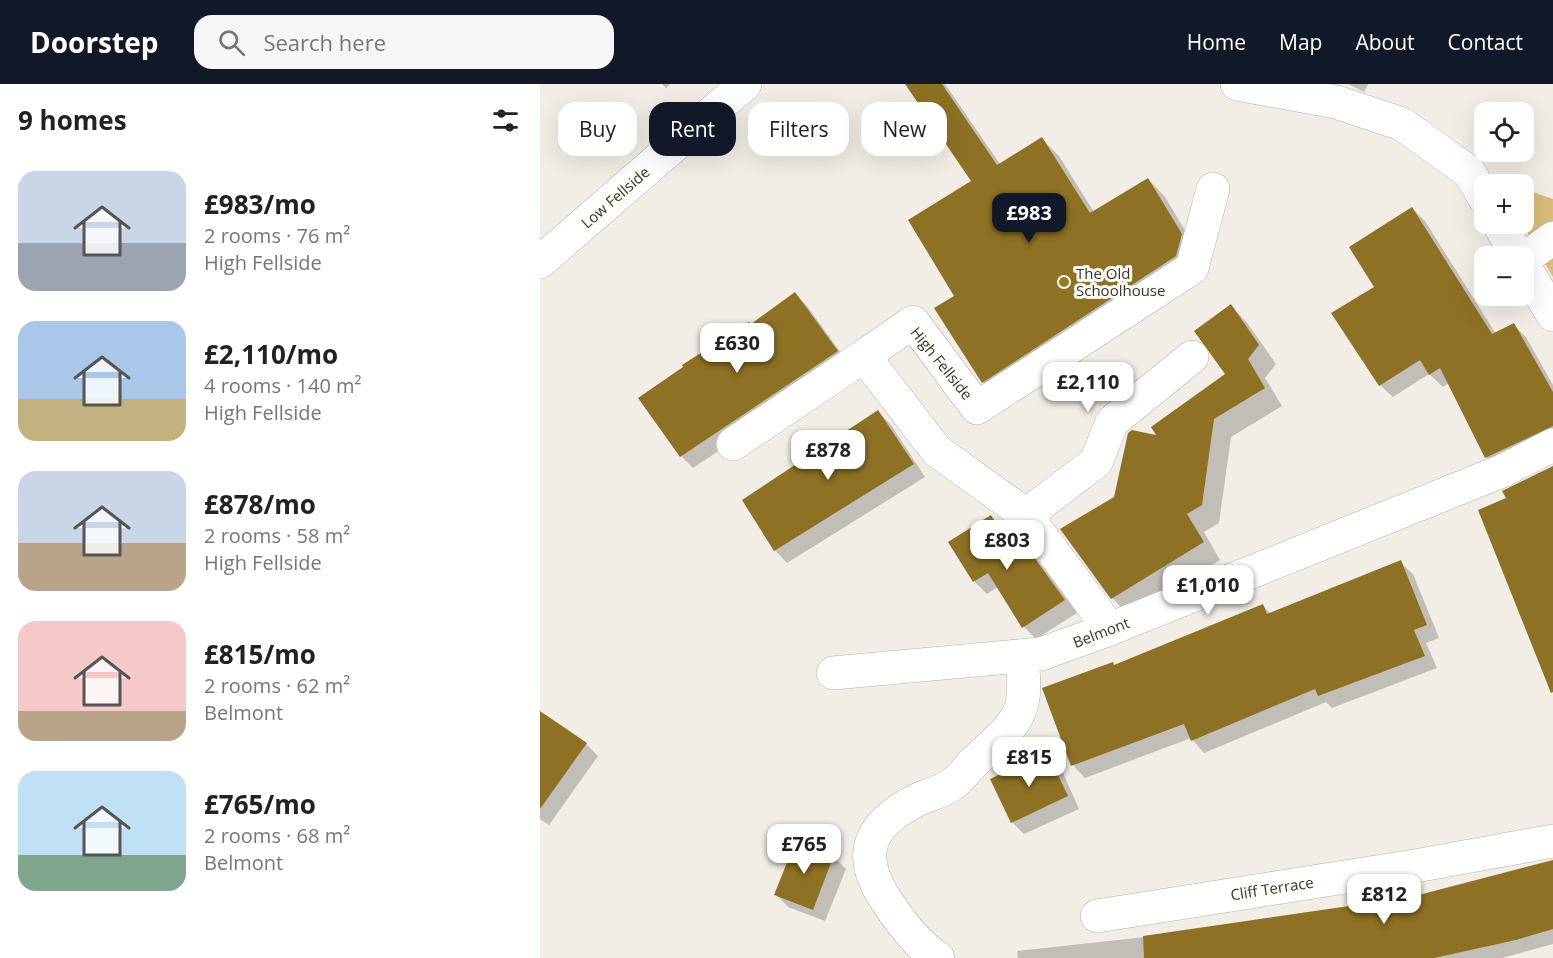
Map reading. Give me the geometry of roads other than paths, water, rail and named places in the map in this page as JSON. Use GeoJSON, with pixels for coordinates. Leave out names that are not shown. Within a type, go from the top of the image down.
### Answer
{"type":"FeatureCollection","features":[{"type":"Feature","properties":{"kind":"street","name":"Low Fellside"},"geometry":{"type":"LineString","coordinates":[[546,246],[745,84]]}},
{"type":"Feature","properties":{"kind":"street"},"geometry":{"type":"LineString","coordinates":[[1237,84],[1336,102],[1402,124],[1469,172],[1474,180]]}},
{"type":"Feature","properties":{"kind":"street","name":"High Fellside"},"geometry":{"type":"LineString","coordinates":[[733,444],[914,322],[977,408],[1192,268],[1212,189]]}},
{"type":"Feature","properties":{"kind":"street"},"geometry":{"type":"LineString","coordinates":[[1534,252],[1553,238]]}},
{"type":"Feature","properties":{"kind":"street"},"geometry":{"type":"LineString","coordinates":[[1534,283],[1553,315]]}},
{"type":"Feature","properties":{"kind":"street"},"geometry":{"type":"LineString","coordinates":[[864,356],[937,451],[1026,515],[1110,629]]}},
{"type":"Feature","properties":{"kind":"street"},"geometry":{"type":"LineString","coordinates":[[1026,515],[1096,462],[1112,422],[1192,357]]}},
{"type":"Feature","properties":{"kind":"street","name":"Belmont"},"geometry":{"type":"LineString","coordinates":[[833,673],[1041,654],[1110,629],[1502,471],[1553,445]]}},
{"type":"Feature","properties":{"kind":"street"},"geometry":{"type":"LineString","coordinates":[[938,958],[915,938],[875,883],[869,863],[869,843],[881,824],[898,811],[950,787],[1015,723],[1023,706],[1026,686],[1021,656]]}},
{"type":"Feature","properties":{"kind":"street","name":"Cliff Terrace"},"geometry":{"type":"LineString","coordinates":[[1097,916],[1415,866],[1553,841]]}},
{"type":"Feature","properties":{"kind":"place","name":"The Old Schoolhouse"},"geometry":{"type":"Point","coordinates":[1064,282]}}]}
